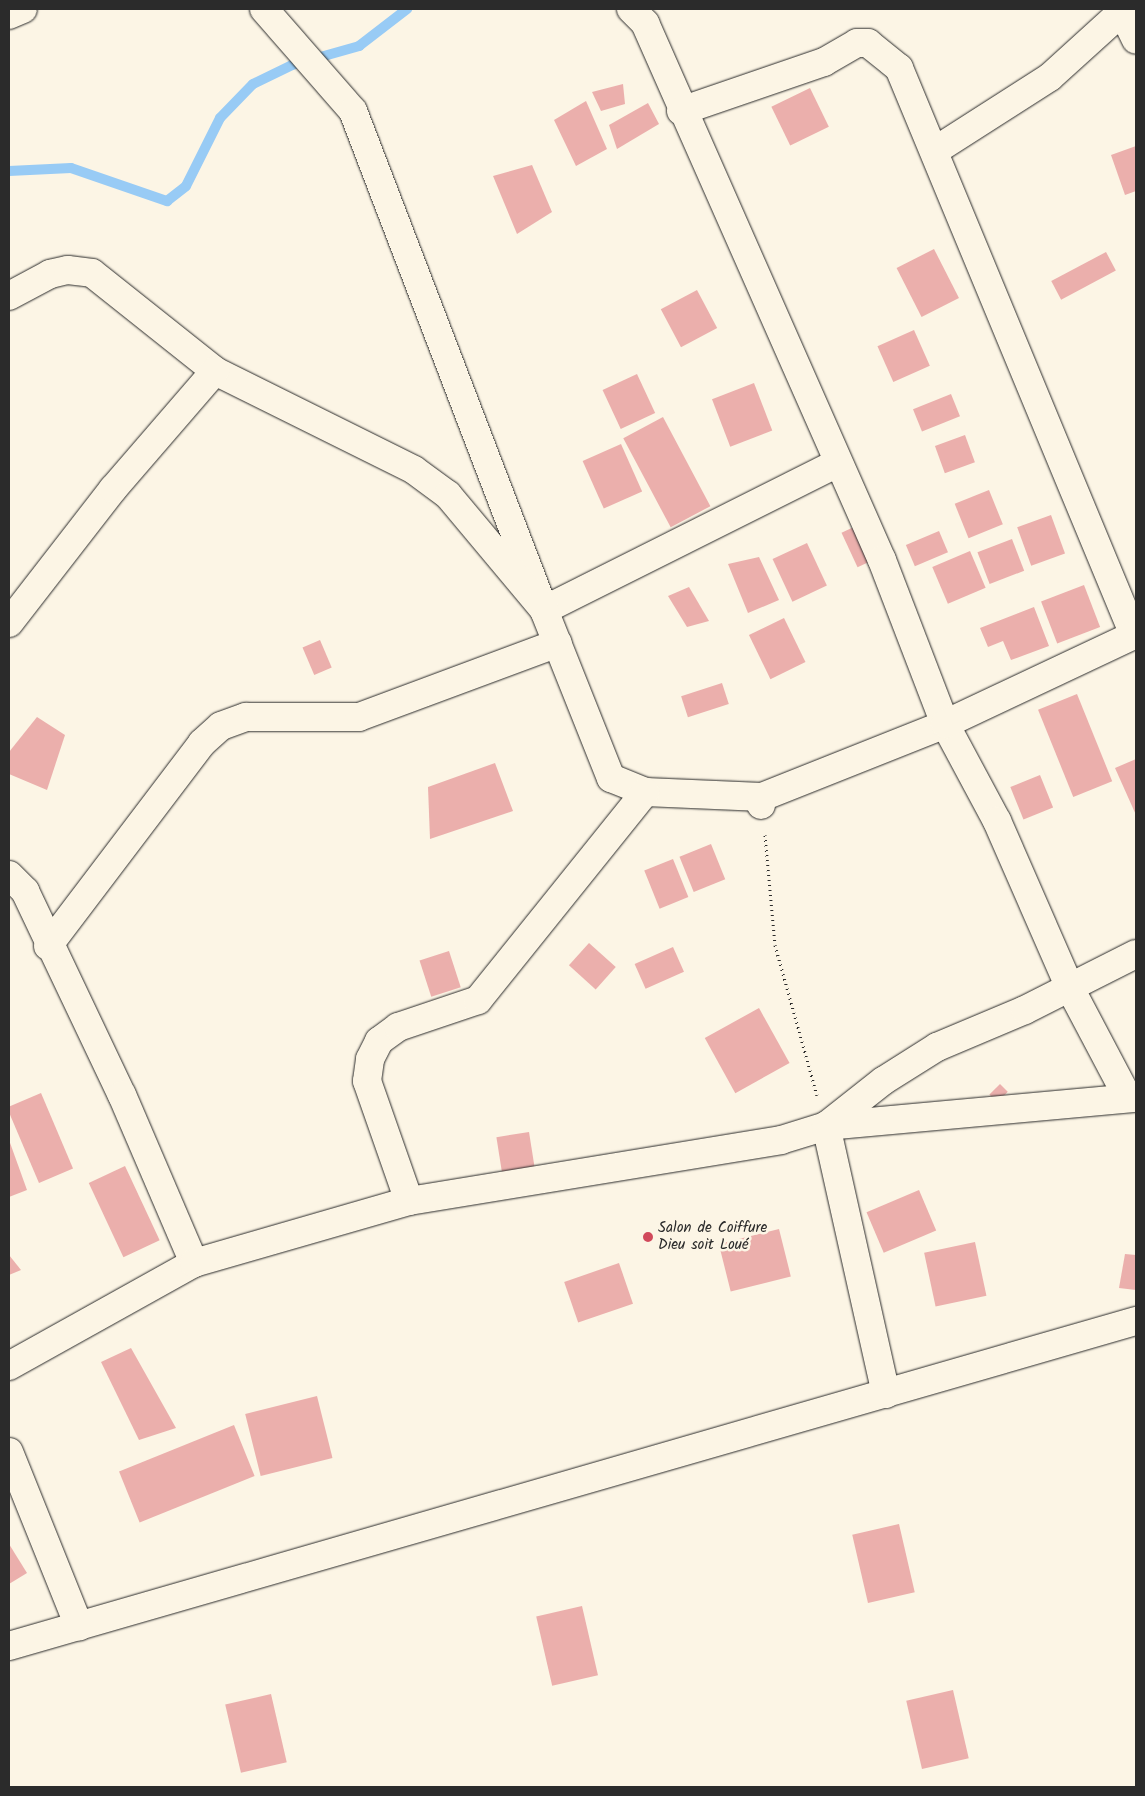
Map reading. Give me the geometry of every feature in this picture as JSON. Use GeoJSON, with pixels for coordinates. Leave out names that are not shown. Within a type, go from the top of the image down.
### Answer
{"type":"FeatureCollection","features":[{"type":"Feature","properties":{"kind":"street"},"geometry":{"type":"LineString","coordinates":[[9,15],[23,9]]}},
{"type":"Feature","properties":{"kind":"street"},"geometry":{"type":"LineString","coordinates":[[264,9],[353,111],[544,610],[611,778],[645,792],[762,801],[945,724],[1135,635],[936,150],[899,68],[868,43],[681,111]]}},
{"type":"Feature","properties":{"kind":"street"},"geometry":{"type":"LineString","coordinates":[[9,1366],[194,1263],[410,1201],[772,1142],[826,1126],[1131,1097],[1070,988],[997,821],[945,724],[882,560],[681,111],[646,23],[631,9]]}},
{"type":"Feature","properties":{"kind":"street"},"geometry":{"type":"LineString","coordinates":[[936,150],[1050,76],[1123,10],[1136,40]]}},
{"type":"Feature","properties":{"kind":"street"},"geometry":{"type":"LineString","coordinates":[[9,296],[50,274],[68,270],[92,273],[215,370],[414,470],[448,495],[544,610]]}},
{"type":"Feature","properties":{"kind":"street"},"geometry":{"type":"LineString","coordinates":[[9,622],[113,489],[215,370]]}},
{"type":"Feature","properties":{"kind":"street"},"geometry":{"type":"LineString","coordinates":[[544,610],[837,463]]}},
{"type":"Feature","properties":{"kind":"street"},"geometry":{"type":"LineString","coordinates":[[48,946],[202,743],[221,726],[246,717],[359,717],[558,643]]}},
{"type":"Feature","properties":{"kind":"street"},"geometry":{"type":"LineString","coordinates":[[410,1201],[367,1081],[370,1059],[379,1041],[398,1027],[478,1000],[645,792]]}},
{"type":"Feature","properties":{"kind":"street"},"geometry":{"type":"LineString","coordinates":[[9,875],[25,891],[48,946],[122,1095],[194,1263]]}},
{"type":"Feature","properties":{"kind":"street"},"geometry":{"type":"LineString","coordinates":[[826,1126],[883,1081],[937,1047],[1070,988],[1136,954]]}},
{"type":"Feature","properties":{"kind":"street"},"geometry":{"type":"LineString","coordinates":[[826,1126],[886,1394]]}},
{"type":"Feature","properties":{"kind":"street"},"geometry":{"type":"LineString","coordinates":[[9,1646],[1136,1321]]}},
{"type":"Feature","properties":{"kind":"street"},"geometry":{"type":"LineString","coordinates":[[9,1452],[79,1626]]}},
{"type":"Feature","properties":{"kind":"path"},"geometry":{"type":"LineString","coordinates":[[762,801],[775,945],[826,1126]]}},
{"type":"Feature","properties":{"kind":"building"},"geometry":{"type":"Polygon","coordinates":[[[623,84],[625,104],[601,111],[592,92],[623,84]]]}},
{"type":"Feature","properties":{"kind":"building"},"geometry":{"type":"Polygon","coordinates":[[[810,88],[829,127],[790,145],[771,107],[810,88]]]}},
{"type":"Feature","properties":{"kind":"building"},"geometry":{"type":"Polygon","coordinates":[[[586,101],[607,149],[576,166],[554,120],[586,101]]]}},
{"type":"Feature","properties":{"kind":"building"},"geometry":{"type":"Polygon","coordinates":[[[648,103],[659,124],[617,149],[609,125],[648,103]]]}},
{"type":"Feature","properties":{"kind":"building"},"geometry":{"type":"Polygon","coordinates":[[[1136,146],[1136,191],[1125,195],[1111,155],[1136,146]]]}},
{"type":"Feature","properties":{"kind":"building"},"geometry":{"type":"Polygon","coordinates":[[[532,165],[552,212],[517,234],[493,176],[532,165]]]}},
{"type":"Feature","properties":{"kind":"building"},"geometry":{"type":"Polygon","coordinates":[[[934,249],[959,298],[922,317],[897,268],[934,249]]]}},
{"type":"Feature","properties":{"kind":"building"},"geometry":{"type":"Polygon","coordinates":[[[1106,252],[1116,271],[1061,300],[1051,281],[1106,252]]]}},
{"type":"Feature","properties":{"kind":"building"},"geometry":{"type":"Polygon","coordinates":[[[697,290],[717,328],[681,347],[661,309],[697,290]]]}},
{"type":"Feature","properties":{"kind":"building"},"geometry":{"type":"Polygon","coordinates":[[[914,330],[930,366],[893,382],[877,346],[914,330]]]}},
{"type":"Feature","properties":{"kind":"building"},"geometry":{"type":"Polygon","coordinates":[[[637,374],[655,413],[621,429],[603,390],[637,374]]]}},
{"type":"Feature","properties":{"kind":"building"},"geometry":{"type":"Polygon","coordinates":[[[754,383],[772,431],[730,447],[712,399],[754,383]]]}},
{"type":"Feature","properties":{"kind":"building"},"geometry":{"type":"Polygon","coordinates":[[[951,394],[960,416],[922,432],[913,409],[951,394]]]}},
{"type":"Feature","properties":{"kind":"building"},"geometry":{"type":"Polygon","coordinates":[[[663,417],[710,506],[671,527],[623,438],[663,417]]]}},
{"type":"Feature","properties":{"kind":"building"},"geometry":{"type":"Polygon","coordinates":[[[965,435],[975,462],[945,473],[935,446],[965,435]]]}},
{"type":"Feature","properties":{"kind":"building"},"geometry":{"type":"Polygon","coordinates":[[[621,444],[642,492],[604,509],[583,461],[621,444]]]}},
{"type":"Feature","properties":{"kind":"building"},"geometry":{"type":"Polygon","coordinates":[[[989,490],[1003,524],[969,538],[955,504],[989,490]]]}},
{"type":"Feature","properties":{"kind":"building"},"geometry":{"type":"Polygon","coordinates":[[[1051,515],[1065,554],[1031,566],[1017,527],[1051,515]]]}},
{"type":"Feature","properties":{"kind":"building"},"geometry":{"type":"Polygon","coordinates":[[[856,526],[872,560],[858,567],[841,533],[856,526]]]}},
{"type":"Feature","properties":{"kind":"building"},"geometry":{"type":"Polygon","coordinates":[[[939,531],[948,552],[915,566],[906,545],[939,531]]]}},
{"type":"Feature","properties":{"kind":"building"},"geometry":{"type":"Polygon","coordinates":[[[1012,539],[1024,571],[990,584],[977,552],[1012,539]]]}},
{"type":"Feature","properties":{"kind":"building"},"geometry":{"type":"Polygon","coordinates":[[[807,543],[827,586],[792,602],[773,559],[807,543]]]}},
{"type":"Feature","properties":{"kind":"building"},"geometry":{"type":"Polygon","coordinates":[[[970,551],[986,588],[948,604],[932,567],[970,551]]]}},
{"type":"Feature","properties":{"kind":"building"},"geometry":{"type":"Polygon","coordinates":[[[759,557],[779,600],[748,613],[728,564],[759,557]]]}},
{"type":"Feature","properties":{"kind":"building"},"geometry":{"type":"Polygon","coordinates":[[[1084,585],[1100,627],[1057,643],[1041,601],[1084,585]]]}},
{"type":"Feature","properties":{"kind":"building"},"geometry":{"type":"Polygon","coordinates":[[[689,587],[709,621],[687,627],[668,596],[689,587]]]}},
{"type":"Feature","properties":{"kind":"building"},"geometry":{"type":"Polygon","coordinates":[[[1034,607],[1049,646],[1011,660],[1003,641],[988,647],[980,628],[1034,607]]]}},
{"type":"Feature","properties":{"kind":"building"},"geometry":{"type":"Polygon","coordinates":[[[784,618],[805,662],[770,679],[749,635],[784,618]]]}},
{"type":"Feature","properties":{"kind":"building"},"geometry":{"type":"Polygon","coordinates":[[[320,640],[332,668],[314,675],[303,647],[320,640]]]}},
{"type":"Feature","properties":{"kind":"building"},"geometry":{"type":"Polygon","coordinates":[[[722,683],[729,704],[688,717],[681,696],[722,683]]]}},
{"type":"Feature","properties":{"kind":"building"},"geometry":{"type":"Polygon","coordinates":[[[1077,694],[1112,781],[1073,797],[1038,710],[1077,694]]]}},
{"type":"Feature","properties":{"kind":"building"},"geometry":{"type":"Polygon","coordinates":[[[37,717],[65,735],[47,790],[9,774],[9,752],[37,717]]]}},
{"type":"Feature","properties":{"kind":"building"},"geometry":{"type":"Polygon","coordinates":[[[1136,759],[1136,815],[1115,768],[1136,759]]]}},
{"type":"Feature","properties":{"kind":"building"},"geometry":{"type":"Polygon","coordinates":[[[495,763],[513,811],[430,839],[428,787],[495,763]]]}},
{"type":"Feature","properties":{"kind":"building"},"geometry":{"type":"Polygon","coordinates":[[[1040,775],[1053,807],[1023,819],[1010,787],[1040,775]]]}},
{"type":"Feature","properties":{"kind":"building"},"geometry":{"type":"Polygon","coordinates":[[[711,844],[725,879],[694,892],[679,857],[711,844]]]}},
{"type":"Feature","properties":{"kind":"building"},"geometry":{"type":"Polygon","coordinates":[[[673,859],[688,897],[660,909],[644,871],[673,859]]]}},
{"type":"Feature","properties":{"kind":"building"},"geometry":{"type":"Polygon","coordinates":[[[589,943],[616,967],[596,989],[569,965],[589,943]]]}},
{"type":"Feature","properties":{"kind":"building"},"geometry":{"type":"Polygon","coordinates":[[[673,947],[684,972],[646,989],[635,964],[673,947]]]}},
{"type":"Feature","properties":{"kind":"building"},"geometry":{"type":"Polygon","coordinates":[[[449,951],[461,987],[431,997],[420,961],[449,951]]]}},
{"type":"Feature","properties":{"kind":"building"},"geometry":{"type":"Polygon","coordinates":[[[759,1008],[790,1063],[735,1093],[705,1038],[759,1008]]]}},
{"type":"Feature","properties":{"kind":"building"},"geometry":{"type":"Polygon","coordinates":[[[1000,1084],[1008,1092],[997,1102],[989,1095],[1000,1084]]]}},
{"type":"Feature","properties":{"kind":"building"},"geometry":{"type":"Polygon","coordinates":[[[41,1093],[73,1168],[39,1183],[9,1112],[9,1107],[41,1093]]]}},
{"type":"Feature","properties":{"kind":"building"},"geometry":{"type":"Polygon","coordinates":[[[529,1132],[535,1170],[502,1175],[496,1137],[529,1132]]]}},
{"type":"Feature","properties":{"kind":"building"},"geometry":{"type":"Polygon","coordinates":[[[9,1140],[27,1190],[9,1197],[9,1140]]]}},
{"type":"Feature","properties":{"kind":"building"},"geometry":{"type":"Polygon","coordinates":[[[125,1166],[160,1240],[123,1257],[89,1183],[125,1166]]]}},
{"type":"Feature","properties":{"kind":"building"},"geometry":{"type":"Polygon","coordinates":[[[919,1190],[936,1231],[884,1253],[867,1212],[919,1190]]]}},
{"type":"Feature","properties":{"kind":"building"},"geometry":{"type":"Polygon","coordinates":[[[779,1229],[791,1277],[731,1292],[719,1244],[779,1229]]]}},
{"type":"Feature","properties":{"kind":"building"},"geometry":{"type":"Polygon","coordinates":[[[975,1242],[986,1296],[936,1307],[924,1253],[975,1242]]]}},
{"type":"Feature","properties":{"kind":"building"},"geometry":{"type":"Polygon","coordinates":[[[1125,1254],[1136,1255],[1136,1290],[1119,1288],[1125,1254]]]}},
{"type":"Feature","properties":{"kind":"building"},"geometry":{"type":"Polygon","coordinates":[[[9,1255],[21,1270],[9,1275],[9,1255]]]}},
{"type":"Feature","properties":{"kind":"building"},"geometry":{"type":"Polygon","coordinates":[[[619,1263],[633,1304],[578,1323],[564,1282],[619,1263]]]}},
{"type":"Feature","properties":{"kind":"building"},"geometry":{"type":"Polygon","coordinates":[[[131,1348],[176,1428],[139,1440],[101,1362],[131,1348]]]}},
{"type":"Feature","properties":{"kind":"building"},"geometry":{"type":"Polygon","coordinates":[[[317,1396],[332,1458],[261,1476],[245,1414],[317,1396]]]}},
{"type":"Feature","properties":{"kind":"building"},"geometry":{"type":"Polygon","coordinates":[[[234,1425],[255,1476],[140,1522],[119,1471],[234,1425]]]}},
{"type":"Feature","properties":{"kind":"building"},"geometry":{"type":"Polygon","coordinates":[[[899,1524],[915,1592],[868,1603],[852,1535],[899,1524]]]}},
{"type":"Feature","properties":{"kind":"building"},"geometry":{"type":"Polygon","coordinates":[[[9,1544],[27,1573],[9,1584],[9,1544]]]}},
{"type":"Feature","properties":{"kind":"building"},"geometry":{"type":"Polygon","coordinates":[[[582,1606],[598,1675],[552,1686],[536,1617],[582,1606]]]}},
{"type":"Feature","properties":{"kind":"building"},"geometry":{"type":"Polygon","coordinates":[[[953,1690],[969,1758],[922,1769],[906,1701],[953,1690]]]}},
{"type":"Feature","properties":{"kind":"building"},"geometry":{"type":"Polygon","coordinates":[[[271,1694],[287,1762],[241,1773],[225,1705],[271,1694]]]}},
{"type":"Feature","properties":{"kind":"waterway"},"geometry":{"type":"LineString","coordinates":[[9,171],[71,168],[167,201],[186,186],[220,118],[253,84],[292,65],[359,46],[407,9]]}},
{"type":"Feature","properties":{"kind":"place","name":"Salon de Coiffure Dieu soit Loué"},"geometry":{"type":"Point","coordinates":[648,1237]}}]}
